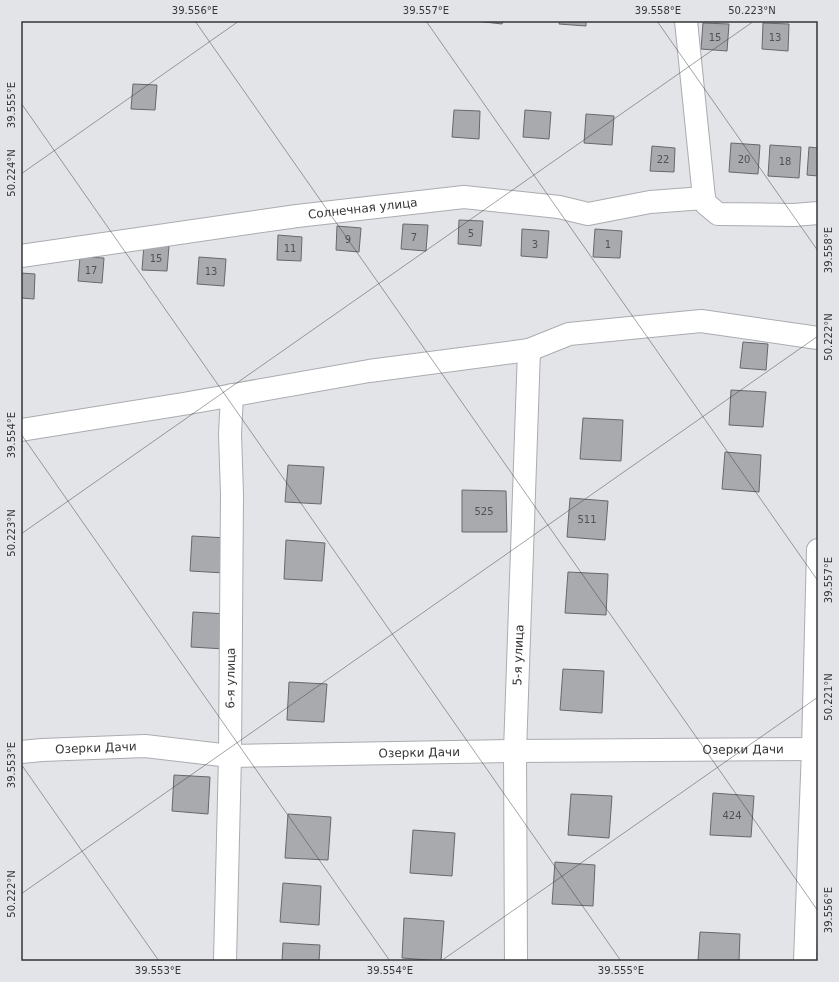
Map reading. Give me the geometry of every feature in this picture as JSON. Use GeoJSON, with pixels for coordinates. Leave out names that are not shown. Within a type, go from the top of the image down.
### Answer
{"type":"FeatureCollection","features":[{"type":"Feature","properties":{"kind":"street"},"geometry":{"type":"LineString","coordinates":[[686,21],[704,198],[706,204],[718,214],[794,215],[818,213]]}},
{"type":"Feature","properties":{"kind":"street","name":"Солнечная улица"},"geometry":{"type":"LineString","coordinates":[[21,256],[297,216],[464,197],[559,207],[588,214],[650,202],[704,198]]}},
{"type":"Feature","properties":{"kind":"street"},"geometry":{"type":"LineString","coordinates":[[21,430],[184,404],[369,371],[529,350],[569,334],[701,321],[818,338]]}},
{"type":"Feature","properties":{"kind":"street","name":"5-я улица"},"geometry":{"type":"LineString","coordinates":[[516,961],[516,752],[529,350]]}},
{"type":"Feature","properties":{"kind":"street","name":"6-я улица"},"geometry":{"type":"LineString","coordinates":[[226,961],[230,756],[232,494],[230,434],[232,395]]}},
{"type":"Feature","properties":{"kind":"street"},"geometry":{"type":"LineString","coordinates":[[805,961],[816,749],[818,550]]}},
{"type":"Feature","properties":{"kind":"street","name":"Озерки Дачи"},"geometry":{"type":"LineString","coordinates":[[21,752],[145,746],[230,756],[816,749]]}},
{"type":"Feature","properties":{"kind":"building"},"geometry":{"type":"Polygon","coordinates":[[[476,21],[503,21],[502,24],[476,21]]]}},
{"type":"Feature","properties":{"kind":"building"},"geometry":{"type":"Polygon","coordinates":[[[560,21],[586,21],[586,26],[559,24],[560,21]]]}},
{"type":"Feature","properties":{"kind":"building"},"geometry":{"type":"Polygon","coordinates":[[[703,23],[729,24],[727,51],[701,49],[703,23]]]}},
{"type":"Feature","properties":{"kind":"building"},"geometry":{"type":"Polygon","coordinates":[[[763,23],[789,24],[788,51],[762,49],[763,23]]]}},
{"type":"Feature","properties":{"kind":"building"},"geometry":{"type":"Polygon","coordinates":[[[133,84],[157,85],[155,110],[131,109],[133,84]]]}},
{"type":"Feature","properties":{"kind":"building"},"geometry":{"type":"Polygon","coordinates":[[[454,110],[480,111],[479,139],[452,137],[454,110]]]}},
{"type":"Feature","properties":{"kind":"building"},"geometry":{"type":"Polygon","coordinates":[[[525,110],[551,112],[549,139],[523,137],[525,110]]]}},
{"type":"Feature","properties":{"kind":"building"},"geometry":{"type":"Polygon","coordinates":[[[586,114],[614,116],[612,145],[584,143],[586,114]]]}},
{"type":"Feature","properties":{"kind":"building"},"geometry":{"type":"Polygon","coordinates":[[[731,143],[760,145],[758,174],[729,172],[731,143]]]}},
{"type":"Feature","properties":{"kind":"building"},"geometry":{"type":"Polygon","coordinates":[[[770,145],[801,147],[799,178],[768,176],[770,145]]]}},
{"type":"Feature","properties":{"kind":"building"},"geometry":{"type":"Polygon","coordinates":[[[652,146],[675,148],[674,172],[650,171],[652,146]]]}},
{"type":"Feature","properties":{"kind":"building"},"geometry":{"type":"Polygon","coordinates":[[[809,147],[818,148],[818,176],[807,175],[809,147]]]}},
{"type":"Feature","properties":{"kind":"building"},"geometry":{"type":"Polygon","coordinates":[[[459,220],[483,221],[481,246],[458,244],[459,220]]]}},
{"type":"Feature","properties":{"kind":"building"},"geometry":{"type":"Polygon","coordinates":[[[403,224],[428,225],[426,251],[401,249],[403,224]]]}},
{"type":"Feature","properties":{"kind":"building"},"geometry":{"type":"Polygon","coordinates":[[[337,226],[361,228],[359,252],[336,250],[337,226]]]}},
{"type":"Feature","properties":{"kind":"building"},"geometry":{"type":"Polygon","coordinates":[[[522,229],[549,231],[547,258],[521,256],[522,229]]]}},
{"type":"Feature","properties":{"kind":"building"},"geometry":{"type":"Polygon","coordinates":[[[595,229],[622,231],[620,258],[593,257],[595,229]]]}},
{"type":"Feature","properties":{"kind":"building"},"geometry":{"type":"Polygon","coordinates":[[[278,235],[302,237],[301,261],[277,260],[278,235]]]}},
{"type":"Feature","properties":{"kind":"building"},"geometry":{"type":"Polygon","coordinates":[[[144,244],[169,246],[167,271],[142,270],[144,244]]]}},
{"type":"Feature","properties":{"kind":"building"},"geometry":{"type":"Polygon","coordinates":[[[80,257],[104,258],[102,283],[78,281],[80,257]]]}},
{"type":"Feature","properties":{"kind":"building"},"geometry":{"type":"Polygon","coordinates":[[[199,257],[226,259],[224,286],[197,284],[199,257]]]}},
{"type":"Feature","properties":{"kind":"building"},"geometry":{"type":"Polygon","coordinates":[[[21,273],[35,274],[34,299],[21,298],[21,273]]]}},
{"type":"Feature","properties":{"kind":"building"},"geometry":{"type":"Polygon","coordinates":[[[743,342],[768,344],[766,370],[740,368],[743,342]]]}},
{"type":"Feature","properties":{"kind":"building"},"geometry":{"type":"Polygon","coordinates":[[[731,390],[766,392],[763,427],[729,425],[731,390]]]}},
{"type":"Feature","properties":{"kind":"building"},"geometry":{"type":"Polygon","coordinates":[[[583,418],[623,420],[621,461],[580,459],[583,418]]]}},
{"type":"Feature","properties":{"kind":"building"},"geometry":{"type":"Polygon","coordinates":[[[725,452],[761,455],[759,492],[722,489],[725,452]]]}},
{"type":"Feature","properties":{"kind":"building"},"geometry":{"type":"Polygon","coordinates":[[[288,465],[324,467],[321,504],[285,502],[288,465]]]}},
{"type":"Feature","properties":{"kind":"building"},"geometry":{"type":"Polygon","coordinates":[[[462,490],[506,491],[507,532],[462,532],[462,490]]]}},
{"type":"Feature","properties":{"kind":"building"},"geometry":{"type":"Polygon","coordinates":[[[570,498],[608,501],[605,540],[567,537],[570,498]]]}},
{"type":"Feature","properties":{"kind":"building"},"geometry":{"type":"Polygon","coordinates":[[[192,536],[227,538],[225,573],[190,571],[192,536]]]}},
{"type":"Feature","properties":{"kind":"building"},"geometry":{"type":"Polygon","coordinates":[[[286,540],[325,543],[322,581],[284,579],[286,540]]]}},
{"type":"Feature","properties":{"kind":"building"},"geometry":{"type":"Polygon","coordinates":[[[568,572],[608,574],[606,615],[565,613],[568,572]]]}},
{"type":"Feature","properties":{"kind":"building"},"geometry":{"type":"Polygon","coordinates":[[[193,612],[227,614],[225,649],[191,647],[193,612]]]}},
{"type":"Feature","properties":{"kind":"building"},"geometry":{"type":"Polygon","coordinates":[[[563,669],[604,671],[602,713],[560,710],[563,669]]]}},
{"type":"Feature","properties":{"kind":"building"},"geometry":{"type":"Polygon","coordinates":[[[289,682],[327,684],[324,722],[287,720],[289,682]]]}},
{"type":"Feature","properties":{"kind":"building"},"geometry":{"type":"Polygon","coordinates":[[[174,775],[210,777],[208,814],[172,811],[174,775]]]}},
{"type":"Feature","properties":{"kind":"building"},"geometry":{"type":"Polygon","coordinates":[[[713,793],[754,796],[751,837],[710,835],[713,793]]]}},
{"type":"Feature","properties":{"kind":"building"},"geometry":{"type":"Polygon","coordinates":[[[571,794],[612,796],[609,838],[568,835],[571,794]]]}},
{"type":"Feature","properties":{"kind":"building"},"geometry":{"type":"Polygon","coordinates":[[[288,814],[331,817],[328,860],[285,858],[288,814]]]}},
{"type":"Feature","properties":{"kind":"building"},"geometry":{"type":"Polygon","coordinates":[[[413,830],[455,833],[452,876],[410,873],[413,830]]]}},
{"type":"Feature","properties":{"kind":"building"},"geometry":{"type":"Polygon","coordinates":[[[555,862],[595,865],[593,906],[552,904],[555,862]]]}},
{"type":"Feature","properties":{"kind":"building"},"geometry":{"type":"Polygon","coordinates":[[[283,883],[321,886],[319,925],[280,922],[283,883]]]}},
{"type":"Feature","properties":{"kind":"building"},"geometry":{"type":"Polygon","coordinates":[[[404,918],[444,921],[441,961],[402,958],[404,918]]]}},
{"type":"Feature","properties":{"kind":"building"},"geometry":{"type":"Polygon","coordinates":[[[700,932],[740,934],[739,961],[698,961],[700,932]]]}},
{"type":"Feature","properties":{"kind":"building"},"geometry":{"type":"Polygon","coordinates":[[[283,943],[320,945],[319,961],[282,961],[283,943]]]}}]}
